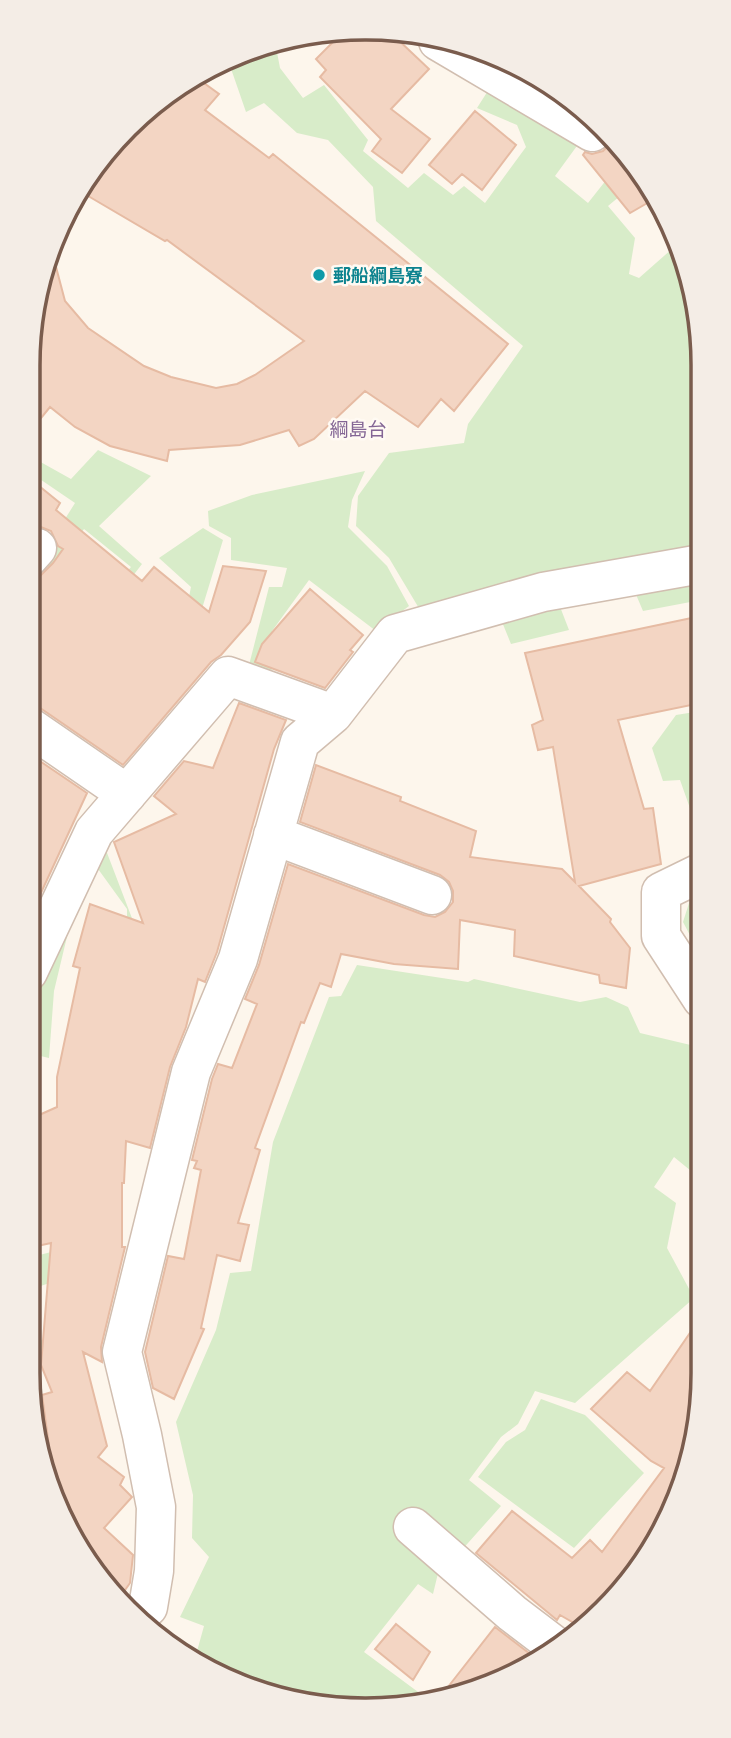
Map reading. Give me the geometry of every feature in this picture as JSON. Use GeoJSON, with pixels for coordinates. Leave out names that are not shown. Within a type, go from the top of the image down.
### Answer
{"type":"FeatureCollection","features":[{"type":"Feature","properties":{"kind":"street"},"geometry":{"type":"LineString","coordinates":[[462,55],[590,131]]}},
{"type":"Feature","properties":{"kind":"street"},"geometry":{"type":"LineString","coordinates":[[144,1610],[148,1607],[154,1571],[156,1507],[122,1352],[191,1072],[238,959],[300,742],[332,715],[395,634],[544,592],[691,566]]}},
{"type":"Feature","properties":{"kind":"street"},"geometry":{"type":"LineString","coordinates":[[40,922],[94,832],[228,676],[332,715]]}},
{"type":"Feature","properties":{"kind":"street"},"geometry":{"type":"LineString","coordinates":[[40,734],[127,794]]}},
{"type":"Feature","properties":{"kind":"street"},"geometry":{"type":"LineString","coordinates":[[273,835],[432,895]]}},
{"type":"Feature","properties":{"kind":"street"},"geometry":{"type":"LineString","coordinates":[[691,877],[661,892],[661,936],[691,982]]}},
{"type":"Feature","properties":{"kind":"street"},"geometry":{"type":"LineString","coordinates":[[413,1527],[512,1613],[549,1641]]}},
{"type":"Feature","properties":{"kind":"green space"},"geometry":{"type":"Polygon","coordinates":[[[277,52],[280,68],[303,98],[324,85],[368,140],[363,151],[408,188],[424,173],[453,195],[464,186],[485,203],[526,147],[517,125],[477,108],[491,86],[582,139],[555,176],[588,203],[620,163],[623,167],[626,191],[608,206],[635,238],[629,274],[639,278],[670,251],[685,302],[691,366],[691,602],[643,611],[626,571],[550,581],[569,630],[511,644],[491,595],[423,615],[389,558],[356,526],[358,496],[389,453],[464,443],[468,424],[523,346],[376,221],[373,187],[328,140],[297,133],[264,103],[246,112],[231,70],[277,52]]]}},
{"type":"Feature","properties":{"kind":"green space"},"geometry":{"type":"Polygon","coordinates":[[[98,450],[151,476],[99,526],[142,564],[40,697],[65,643],[131,567],[84,529],[53,571],[40,559],[75,503],[40,479],[40,462],[71,479],[98,450]]]}},
{"type":"Feature","properties":{"kind":"green space"},"geometry":{"type":"Polygon","coordinates":[[[365,471],[352,500],[348,527],[387,566],[409,606],[376,631],[309,580],[272,631],[276,637],[278,662],[268,674],[249,665],[269,587],[282,587],[287,568],[231,560],[231,538],[209,526],[208,511],[252,495],[365,471]]]}},
{"type":"Feature","properties":{"kind":"green space"},"geometry":{"type":"Polygon","coordinates":[[[203,528],[223,540],[193,638],[185,617],[191,587],[159,558],[203,528]]]}},
{"type":"Feature","properties":{"kind":"green space"},"geometry":{"type":"Polygon","coordinates":[[[691,713],[691,811],[680,780],[663,781],[652,748],[676,715],[691,713]]]}},
{"type":"Feature","properties":{"kind":"green space"},"geometry":{"type":"Polygon","coordinates":[[[104,845],[138,934],[127,940],[127,909],[93,862],[104,845]]]}},
{"type":"Feature","properties":{"kind":"green space"},"geometry":{"type":"Polygon","coordinates":[[[76,899],[54,991],[49,1058],[40,1056],[40,977],[76,899]]]}},
{"type":"Feature","properties":{"kind":"green space"},"geometry":{"type":"Polygon","coordinates":[[[691,900],[691,937],[683,922],[691,900]]]}},
{"type":"Feature","properties":{"kind":"green space"},"geometry":{"type":"Polygon","coordinates":[[[357,965],[468,982],[474,979],[580,1002],[606,997],[628,1007],[640,1033],[691,1045],[691,1171],[674,1157],[654,1187],[676,1203],[667,1248],[691,1292],[691,1301],[575,1403],[535,1391],[518,1424],[501,1437],[469,1480],[501,1506],[460,1552],[440,1565],[433,1594],[418,1584],[364,1652],[420,1693],[387,1697],[344,1697],[302,1692],[241,1673],[197,1650],[204,1626],[180,1617],[209,1557],[192,1538],[193,1495],[176,1422],[216,1330],[230,1273],[251,1271],[273,1142],[329,997],[341,996],[357,965]]]}},
{"type":"Feature","properties":{"kind":"green space"},"geometry":{"type":"Polygon","coordinates":[[[55,1251],[58,1280],[40,1286],[40,1255],[55,1251]]]}},
{"type":"Feature","properties":{"kind":"green space"},"geometry":{"type":"Polygon","coordinates":[[[40,1339],[51,1347],[49,1355],[40,1352],[40,1339]]]}},
{"type":"Feature","properties":{"kind":"green space"},"geometry":{"type":"Polygon","coordinates":[[[541,1399],[585,1415],[644,1473],[574,1548],[478,1477],[506,1442],[525,1430],[541,1399]]]}},
{"type":"Feature","properties":{"kind":"building"},"geometry":{"type":"Polygon","coordinates":[[[387,41],[401,42],[429,69],[391,109],[430,139],[402,173],[372,151],[381,139],[320,77],[326,70],[316,59],[333,42],[387,41]]]}},
{"type":"Feature","properties":{"kind":"building","name":"郵船綱島寮"},"geometry":{"type":"Polygon","coordinates":[[[204,83],[219,94],[205,110],[269,158],[273,154],[508,344],[454,411],[441,399],[418,427],[365,391],[314,439],[299,446],[289,430],[240,445],[169,450],[167,461],[110,446],[75,427],[50,407],[40,419],[43,323],[56,267],[65,301],[88,328],[144,366],[171,377],[216,388],[237,384],[255,375],[304,341],[165,241],[88,196],[121,151],[151,121],[204,83]]]}},
{"type":"Feature","properties":{"kind":"building"},"geometry":{"type":"Polygon","coordinates":[[[475,111],[516,145],[482,190],[462,174],[452,184],[429,165],[475,111]]]}},
{"type":"Feature","properties":{"kind":"building"},"geometry":{"type":"Polygon","coordinates":[[[606,148],[610,151],[647,203],[630,213],[583,155],[585,152],[592,154],[606,148]]]}},
{"type":"Feature","properties":{"kind":"building"},"geometry":{"type":"Polygon","coordinates":[[[40,487],[60,503],[56,510],[142,581],[154,567],[209,612],[223,566],[266,571],[250,622],[221,655],[211,662],[123,765],[40,708],[40,576],[63,549],[58,546],[51,531],[41,527],[40,487]]]}},
{"type":"Feature","properties":{"kind":"building"},"geometry":{"type":"Polygon","coordinates":[[[310,589],[363,635],[325,688],[255,662],[262,644],[310,589]]]}},
{"type":"Feature","properties":{"kind":"building"},"geometry":{"type":"Polygon","coordinates":[[[691,618],[691,705],[618,720],[644,809],[653,808],[661,864],[579,886],[611,919],[610,922],[630,948],[626,988],[600,983],[599,975],[514,956],[515,930],[460,920],[458,969],[394,964],[341,954],[331,987],[320,983],[304,1023],[301,1022],[255,1148],[260,1150],[238,1223],[249,1225],[240,1261],[217,1255],[201,1328],[204,1329],[174,1399],[153,1388],[145,1352],[168,1256],[184,1259],[201,1170],[194,1168],[197,1161],[192,1160],[212,1079],[218,1064],[232,1068],[257,1004],[245,999],[259,965],[288,864],[424,915],[435,917],[445,912],[453,902],[453,891],[449,882],[440,875],[300,822],[316,765],[401,797],[400,801],[476,831],[470,857],[562,869],[575,882],[553,747],[538,750],[532,725],[543,720],[525,653],[691,618]]]}},
{"type":"Feature","properties":{"kind":"building"},"geometry":{"type":"Polygon","coordinates":[[[239,703],[286,720],[274,749],[217,952],[205,982],[198,979],[186,1027],[170,1067],[150,1148],[126,1141],[122,1183],[122,1247],[125,1247],[101,1347],[102,1362],[83,1352],[107,1446],[98,1457],[124,1477],[120,1485],[132,1497],[104,1528],[133,1555],[130,1583],[125,1591],[84,1535],[65,1497],[49,1447],[42,1395],[52,1392],[41,1365],[51,1243],[40,1245],[40,1115],[57,1107],[57,1077],[80,968],[73,966],[90,904],[143,923],[114,842],[176,814],[154,796],[184,761],[213,768],[239,703]]]}},
{"type":"Feature","properties":{"kind":"building"},"geometry":{"type":"Polygon","coordinates":[[[40,761],[87,793],[40,895],[40,761]]]}},
{"type":"Feature","properties":{"kind":"building"},"geometry":{"type":"Polygon","coordinates":[[[691,1331],[690,1394],[685,1436],[666,1497],[636,1553],[610,1587],[573,1623],[560,1615],[557,1620],[476,1553],[512,1511],[572,1558],[590,1540],[602,1552],[664,1468],[651,1461],[591,1409],[627,1372],[650,1391],[691,1331]]]}},
{"type":"Feature","properties":{"kind":"building"},"geometry":{"type":"Polygon","coordinates":[[[396,1624],[430,1652],[413,1680],[375,1649],[396,1624]]]}},
{"type":"Feature","properties":{"kind":"building"},"geometry":{"type":"Polygon","coordinates":[[[495,1627],[529,1653],[490,1673],[448,1688],[495,1627]]]}},
{"type":"Feature","properties":{"kind":"place","name":"郵船綱島寮"},"geometry":{"type":"Point","coordinates":[319,275]}},
{"type":"Feature","properties":{"kind":"district","name":"綱島台"},"geometry":{"type":"Point","coordinates":[358,429]}}]}
